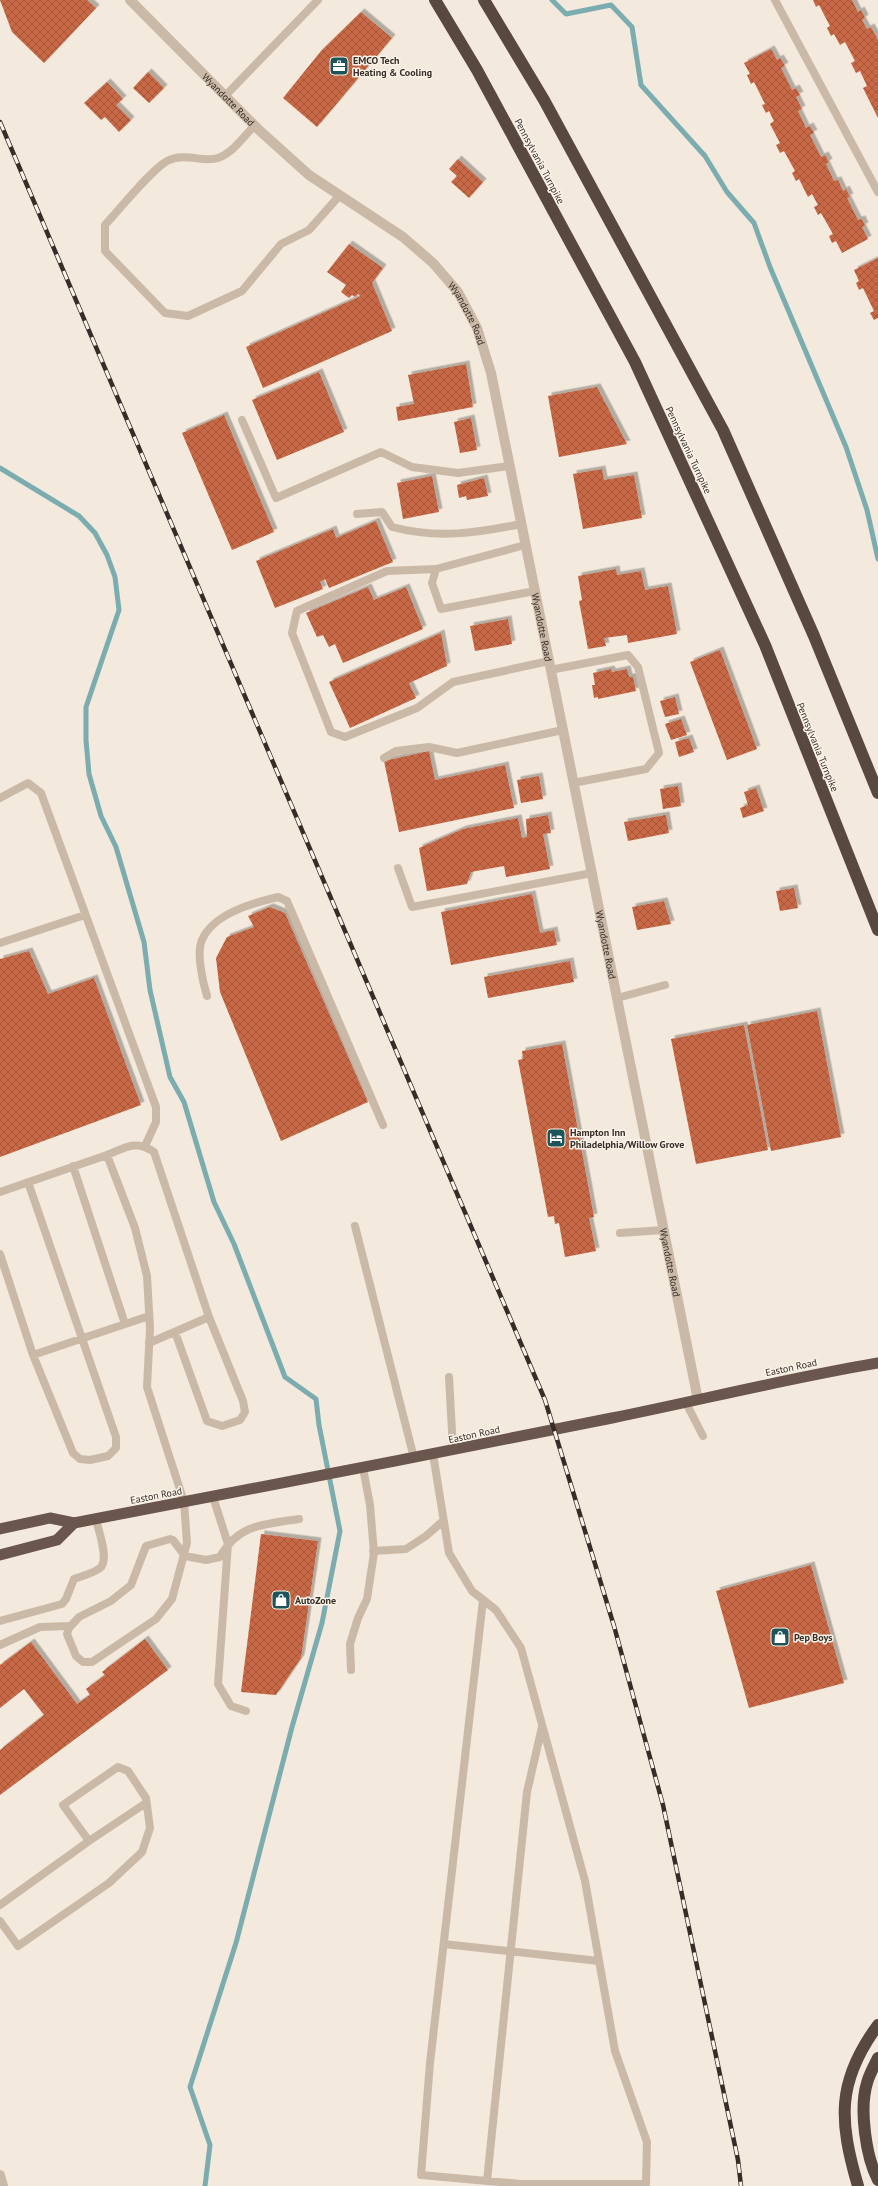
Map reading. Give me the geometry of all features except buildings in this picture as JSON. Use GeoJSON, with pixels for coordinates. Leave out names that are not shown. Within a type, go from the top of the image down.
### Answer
{"type":"FeatureCollection","features":[{"type":"Feature","properties":{"kind":"highway","name":"Pennsylvania Turnpike"},"geometry":{"type":"LineString","coordinates":[[435,0],[477,70],[635,362],[765,645],[878,930]]}},
{"type":"Feature","properties":{"kind":"highway"},"geometry":{"type":"LineString","coordinates":[[484,0],[544,100],[723,430],[814,636],[878,792]]}},
{"type":"Feature","properties":{"kind":"highway","name":"Easton Road"},"geometry":{"type":"LineString","coordinates":[[0,1529],[50,1518],[74,1523],[342,1473],[686,1403],[819,1373],[878,1363]]}},
{"type":"Feature","properties":{"kind":"highway"},"geometry":{"type":"LineString","coordinates":[[0,1555],[57,1540],[74,1523]]}},
{"type":"Feature","properties":{"kind":"highway"},"geometry":{"type":"LineString","coordinates":[[858,2186],[847,2148],[844,2110],[845,2094],[849,2076],[866,2041],[878,2024]]}},
{"type":"Feature","properties":{"kind":"highway"},"geometry":{"type":"LineString","coordinates":[[878,2058],[866,2084],[864,2112],[865,2142],[878,2180]]}},
{"type":"Feature","properties":{"kind":"street","name":"Wyandotte Road"},"geometry":{"type":"LineString","coordinates":[[130,0],[225,96],[309,175],[403,237],[433,263],[458,292],[477,328],[491,373],[698,1400]]}},
{"type":"Feature","properties":{"kind":"street"},"geometry":{"type":"LineString","coordinates":[[0,2175],[2,2186]]}},
{"type":"Feature","properties":{"kind":"lane"},"geometry":{"type":"LineString","coordinates":[[225,96],[318,0]]}},
{"type":"Feature","properties":{"kind":"lane"},"geometry":{"type":"LineString","coordinates":[[775,0],[878,192]]}},
{"type":"Feature","properties":{"kind":"lane"},"geometry":{"type":"LineString","coordinates":[[255,125],[229,152],[217,158],[190,156],[168,161],[153,173],[105,225],[105,251],[165,313],[188,316],[242,291],[281,244],[309,230],[340,195]]}},
{"type":"Feature","properties":{"kind":"lane"},"geometry":{"type":"LineString","coordinates":[[242,420],[276,498],[381,452],[412,467],[458,473],[510,466]]}},
{"type":"Feature","properties":{"kind":"lane"},"geometry":{"type":"LineString","coordinates":[[357,514],[382,512],[392,527],[434,534],[475,533],[521,524]]}},
{"type":"Feature","properties":{"kind":"lane"},"geometry":{"type":"LineString","coordinates":[[525,545],[436,570],[387,572],[297,611],[292,633],[331,732],[345,737],[417,708],[452,682],[550,665],[628,655],[638,667],[659,754],[646,769],[574,783]]}},
{"type":"Feature","properties":{"kind":"lane"},"geometry":{"type":"LineString","coordinates":[[436,570],[432,583],[441,609],[534,591]]}},
{"type":"Feature","properties":{"kind":"lane"},"geometry":{"type":"LineString","coordinates":[[384,758],[396,751],[429,747],[457,753],[563,730]]}},
{"type":"Feature","properties":{"kind":"lane"},"geometry":{"type":"LineString","coordinates":[[0,798],[28,783],[41,793],[156,1107],[156,1122],[145,1146]]}},
{"type":"Feature","properties":{"kind":"lane"},"geometry":{"type":"LineString","coordinates":[[398,868],[412,907],[592,873]]}},
{"type":"Feature","properties":{"kind":"lane"},"geometry":{"type":"LineString","coordinates":[[206,996],[201,972],[202,941],[217,921],[260,901],[278,897],[287,901],[383,1125]]}},
{"type":"Feature","properties":{"kind":"lane"},"geometry":{"type":"LineString","coordinates":[[0,943],[85,915]]}},
{"type":"Feature","properties":{"kind":"lane"},"geometry":{"type":"LineString","coordinates":[[617,998],[665,985]]}},
{"type":"Feature","properties":{"kind":"lane"},"geometry":{"type":"LineString","coordinates":[[0,1192],[135,1145],[145,1146],[154,1152],[209,1317],[243,1402],[245,1412],[240,1420],[222,1426],[207,1420],[174,1332]]}},
{"type":"Feature","properties":{"kind":"lane"},"geometry":{"type":"LineString","coordinates":[[107,1155],[135,1228],[146,1276],[149,1316],[147,1387],[184,1502],[187,1543],[185,1556],[172,1599],[156,1619],[92,1662],[83,1662],[76,1656],[67,1634],[70,1626],[79,1618],[111,1601],[131,1585],[146,1546],[170,1539],[173,1540],[185,1556],[206,1560],[220,1557],[228,1544],[237,1536],[259,1525],[299,1519]]}},
{"type":"Feature","properties":{"kind":"lane"},"geometry":{"type":"LineString","coordinates":[[73,1166],[125,1324]]}},
{"type":"Feature","properties":{"kind":"lane"},"geometry":{"type":"LineString","coordinates":[[0,1254],[33,1355],[72,1453],[80,1459],[90,1460],[108,1456],[116,1448],[116,1437],[84,1338],[28,1182]]}},
{"type":"Feature","properties":{"kind":"lane"},"geometry":{"type":"LineString","coordinates":[[355,1226],[414,1458]]}},
{"type":"Feature","properties":{"kind":"lane"},"geometry":{"type":"LineString","coordinates":[[620,1233],[663,1230]]}},
{"type":"Feature","properties":{"kind":"lane"},"geometry":{"type":"LineString","coordinates":[[33,1355],[149,1316]]}},
{"type":"Feature","properties":{"kind":"lane"},"geometry":{"type":"LineString","coordinates":[[149,1343],[209,1317]]}},
{"type":"Feature","properties":{"kind":"lane"},"geometry":{"type":"LineString","coordinates":[[449,1377],[453,1450]]}},
{"type":"Feature","properties":{"kind":"lane"},"geometry":{"type":"LineString","coordinates":[[686,1403],[703,1436]]}},
{"type":"Feature","properties":{"kind":"lane"},"geometry":{"type":"LineString","coordinates":[[432,1454],[449,1553],[472,1591],[496,1610],[521,1648],[585,1881],[615,2051],[647,2142],[646,2184],[521,2184],[421,2175],[430,2062],[483,1600]]}},
{"type":"Feature","properties":{"kind":"lane"},"geometry":{"type":"LineString","coordinates":[[351,1670],[350,1644],[358,1618],[367,1599],[373,1551],[370,1506],[363,1468]]}},
{"type":"Feature","properties":{"kind":"lane"},"geometry":{"type":"LineString","coordinates":[[213,1497],[228,1544],[218,1684],[231,1706],[246,1711]]}},
{"type":"Feature","properties":{"kind":"lane"},"geometry":{"type":"LineString","coordinates":[[0,1621],[62,1604],[66,1599],[74,1579],[100,1568],[104,1562],[104,1550],[96,1519]]}},
{"type":"Feature","properties":{"kind":"lane"},"geometry":{"type":"LineString","coordinates":[[373,1551],[406,1549],[426,1536],[443,1521]]}},
{"type":"Feature","properties":{"kind":"lane"},"geometry":{"type":"LineString","coordinates":[[0,1645],[40,1627],[70,1626]]}},
{"type":"Feature","properties":{"kind":"lane"},"geometry":{"type":"LineString","coordinates":[[487,2181],[509,1951],[527,1792],[542,1726]]}},
{"type":"Feature","properties":{"kind":"lane"},"geometry":{"type":"LineString","coordinates":[[0,1921],[18,1946],[109,1883],[142,1852],[150,1828],[146,1798],[128,1771],[118,1767],[63,1805],[89,1841]]}},
{"type":"Feature","properties":{"kind":"lane"},"geometry":{"type":"LineString","coordinates":[[0,1905],[89,1841],[146,1803]]}},
{"type":"Feature","properties":{"kind":"lane"},"geometry":{"type":"LineString","coordinates":[[444,1944],[599,1961]]}},
{"type":"Feature","properties":{"kind":"waterway"},"geometry":{"type":"LineString","coordinates":[[552,0],[566,14],[611,5],[632,27],[641,85],[705,156],[727,192],[754,223],[770,267],[846,447],[867,510],[878,559]]}},
{"type":"Feature","properties":{"kind":"waterway"},"geometry":{"type":"LineString","coordinates":[[0,468],[79,516],[95,533],[107,555],[115,577],[119,610],[86,707],[86,740],[89,774],[101,816],[116,847],[144,942],[150,990],[170,1077],[184,1102],[214,1202],[234,1244],[285,1377],[316,1399],[319,1425],[340,1531],[322,1623],[292,1727],[236,1943],[190,2087],[210,2145],[205,2186]]}},
{"type":"Feature","properties":{"kind":"railway"},"geometry":{"type":"LineString","coordinates":[[0,122],[545,1400],[614,1626],[663,1805],[738,2160],[741,2186]]}},
{"type":"Feature","properties":{"kind":"place","name":"EMCO Tech Heating & Cooling"},"geometry":{"type":"Point","coordinates":[339,66]}},
{"type":"Feature","properties":{"kind":"place","name":"Hampton Inn Philadelphia/Willow Grove"},"geometry":{"type":"Point","coordinates":[556,1138]}},
{"type":"Feature","properties":{"kind":"place","name":"AutoZone"},"geometry":{"type":"Point","coordinates":[281,1600]}},
{"type":"Feature","properties":{"kind":"place","name":"Pep Boys"},"geometry":{"type":"Point","coordinates":[780,1637]}}]}
